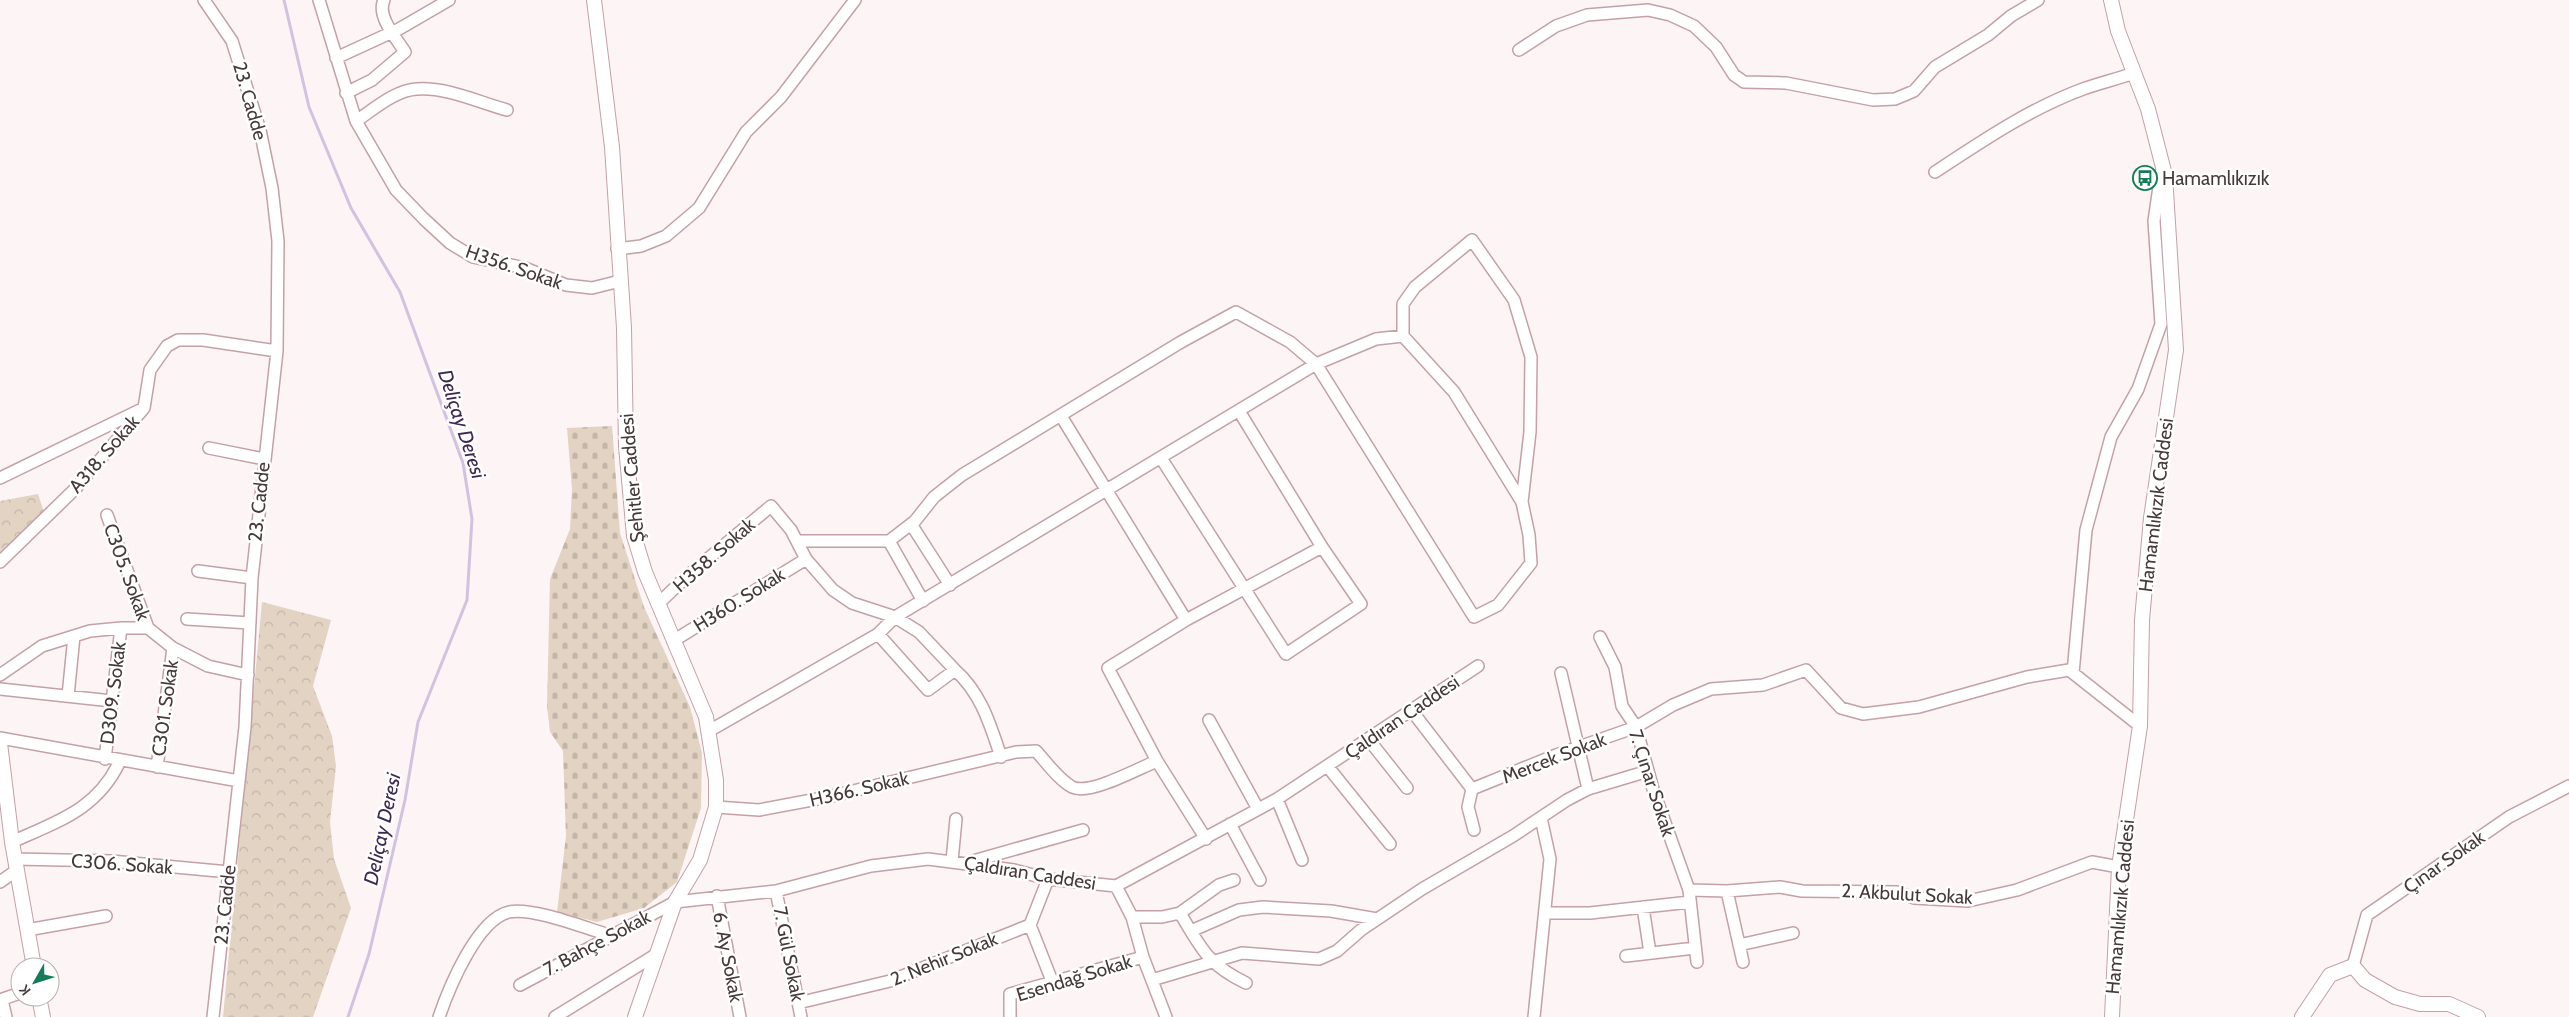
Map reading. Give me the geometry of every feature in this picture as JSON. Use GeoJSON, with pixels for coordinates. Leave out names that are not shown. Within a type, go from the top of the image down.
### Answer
{"type":"FeatureCollection","features":[{"type":"Feature","properties":{"kind":"street","name":"23. Cadde"},"geometry":{"type":"LineString","coordinates":[[204,0],[232,41],[260,130],[272,188],[278,241],[277,351],[252,578],[248,675],[239,781],[213,1017]]}},
{"type":"Feature","properties":{"kind":"street","name":"H356. Sokak"},"geometry":{"type":"LineString","coordinates":[[319,0],[356,121],[396,190],[450,243],[473,257],[525,268],[566,285],[592,288],[620,281]]}},
{"type":"Feature","properties":{"kind":"street"},"geometry":{"type":"LineString","coordinates":[[346,93],[372,80],[405,52],[392,32],[382,10],[384,0]]}},
{"type":"Feature","properties":{"kind":"street"},"geometry":{"type":"LineString","coordinates":[[336,58],[392,32],[449,0]]}},
{"type":"Feature","properties":{"kind":"street","name":"Şehitler Caddesi"},"geometry":{"type":"LineString","coordinates":[[594,0],[612,147],[617,249],[624,328],[626,446],[634,536],[645,572],[706,717],[716,780],[716,807],[700,860],[675,902],[635,1017]]}},
{"type":"Feature","properties":{"kind":"street"},"geometry":{"type":"LineString","coordinates":[[617,249],[641,246],[666,236],[699,208],[746,132],[781,97],[855,0]]}},
{"type":"Feature","properties":{"kind":"street"},"geometry":{"type":"LineString","coordinates":[[1519,50],[1556,26],[1587,15],[1648,10],[1670,15],[1694,26],[1716,47],[1734,75],[1744,82],[1786,83],[1873,100],[1895,99],[1914,91],[1935,67],[1988,36],[2011,16],[2038,0]]}},
{"type":"Feature","properties":{"kind":"street","name":"Hamamlıkızık Caddesi"},"geometry":{"type":"LineString","coordinates":[[2111,0],[2118,31],[2148,109],[2162,164],[2172,255],[2176,350],[2151,518],[2142,620],[2140,726],[2119,867],[2112,1017]]}},
{"type":"Feature","properties":{"kind":"street"},"geometry":{"type":"LineString","coordinates":[[1935,172],[1989,136],[2041,108],[2082,90],[2134,73]]}},
{"type":"Feature","properties":{"kind":"street"},"geometry":{"type":"LineString","coordinates":[[356,121],[385,102],[416,89],[457,94],[507,110]]}},
{"type":"Feature","properties":{"kind":"street"},"geometry":{"type":"LineString","coordinates":[[2140,726],[2073,673],[2086,530],[2111,437],[2138,389],[2160,324],[2154,221],[2162,164]]}},
{"type":"Feature","properties":{"kind":"street"},"geometry":{"type":"LineString","coordinates":[[1000,757],[979,697],[969,682],[919,632],[895,618],[852,603],[833,590],[806,559],[797,541],[888,541],[911,524],[934,497],[962,474],[1181,342],[1236,312],[1290,342],[1316,364],[1474,617],[1498,605],[1530,563],[1528,536],[1522,502],[1530,432],[1531,356],[1514,300],[1472,240],[1415,287],[1403,304],[1404,336],[1454,392],[1522,502]]}},
{"type":"Feature","properties":{"kind":"street"},"geometry":{"type":"LineString","coordinates":[[709,731],[878,634],[895,618],[1316,364],[1376,339],[1404,336]]}},
{"type":"Feature","properties":{"kind":"street","name":"A318. Sokak"},"geometry":{"type":"LineString","coordinates":[[0,562],[76,488],[144,408],[150,370],[167,346],[178,340],[203,340],[277,351]]}},
{"type":"Feature","properties":{"kind":"street"},"geometry":{"type":"LineString","coordinates":[[0,478],[144,408]]}},
{"type":"Feature","properties":{"kind":"street"},"geometry":{"type":"LineString","coordinates":[[1161,458],[1286,654],[1361,604],[1322,547],[1239,411]]}},
{"type":"Feature","properties":{"kind":"street"},"geometry":{"type":"LineString","coordinates":[[1061,416],[1186,620]]}},
{"type":"Feature","properties":{"kind":"street"},"geometry":{"type":"LineString","coordinates":[[208,448],[264,459]]}},
{"type":"Feature","properties":{"kind":"street","name":"H358. Sokak"},"geometry":{"type":"LineString","coordinates":[[658,604],[686,577],[771,506],[791,530],[797,541]]}},
{"type":"Feature","properties":{"kind":"street","name":"C305. Sokak"},"geometry":{"type":"LineString","coordinates":[[107,515],[148,628]]}},
{"type":"Feature","properties":{"kind":"street"},"geometry":{"type":"LineString","coordinates":[[911,524],[950,585]]}},
{"type":"Feature","properties":{"kind":"street"},"geometry":{"type":"LineString","coordinates":[[888,541],[923,601]]}},
{"type":"Feature","properties":{"kind":"street"},"geometry":{"type":"LineString","coordinates":[[1206,839],[1157,761],[1108,668],[1186,620],[1322,547]]}},
{"type":"Feature","properties":{"kind":"street","name":"H360. Sokak"},"geometry":{"type":"LineString","coordinates":[[673,641],[806,559]]}},
{"type":"Feature","properties":{"kind":"street"},"geometry":{"type":"LineString","coordinates":[[198,571],[252,578]]}},
{"type":"Feature","properties":{"kind":"street"},"geometry":{"type":"LineString","coordinates":[[187,619],[250,623]]}},
{"type":"Feature","properties":{"kind":"street","name":"D309. Sokak"},"geometry":{"type":"LineString","coordinates":[[105,758],[121,628]]}},
{"type":"Feature","properties":{"kind":"street"},"geometry":{"type":"LineString","coordinates":[[0,675],[42,646],[90,631],[148,628],[174,648],[208,666],[248,675]]}},
{"type":"Feature","properties":{"kind":"street"},"geometry":{"type":"LineString","coordinates":[[878,634],[928,690],[955,670]]}},
{"type":"Feature","properties":{"kind":"street"},"geometry":{"type":"LineString","coordinates":[[68,696],[74,636]]}},
{"type":"Feature","properties":{"kind":"street","name":"7. Çınar Sokak"},"geometry":{"type":"LineString","coordinates":[[1600,637],[1615,667],[1622,706],[1636,727],[1648,770],[1690,896],[1697,962]]}},
{"type":"Feature","properties":{"kind":"street","name":"C301. Sokak"},"geometry":{"type":"LineString","coordinates":[[157,767],[174,648]]}},
{"type":"Feature","properties":{"kind":"street","name":"Çaldıran Caddesi"},"geometry":{"type":"LineString","coordinates":[[675,902],[776,891],[871,866],[928,859],[1014,870],[1048,879],[1116,886],[1277,799],[1369,740],[1478,666]]}},
{"type":"Feature","properties":{"kind":"street","name":"Mercek Sokak"},"geometry":{"type":"LineString","coordinates":[[1472,789],[1636,727],[1672,705],[1711,690],[1763,686],[1806,670],[1841,708],[1863,714],[1919,707],[2027,676],[2069,670],[2073,673]]}},
{"type":"Feature","properties":{"kind":"street"},"geometry":{"type":"LineString","coordinates":[[1562,673],[1588,789]]}},
{"type":"Feature","properties":{"kind":"street"},"geometry":{"type":"LineString","coordinates":[[0,689],[112,701]]}},
{"type":"Feature","properties":{"kind":"street"},"geometry":{"type":"LineString","coordinates":[[1412,711],[1472,789],[1468,807],[1474,830]]}},
{"type":"Feature","properties":{"kind":"street"},"geometry":{"type":"LineString","coordinates":[[1209,720],[1258,809]]}},
{"type":"Feature","properties":{"kind":"street"},"geometry":{"type":"LineString","coordinates":[[0,738],[239,781]]}},
{"type":"Feature","properties":{"kind":"street"},"geometry":{"type":"LineString","coordinates":[[1369,740],[1407,788]]}},
{"type":"Feature","properties":{"kind":"street"},"geometry":{"type":"LineString","coordinates":[[1,750],[4,808],[12,842],[32,957]]}},
{"type":"Feature","properties":{"kind":"street","name":"H366. Sokak"},"geometry":{"type":"LineString","coordinates":[[716,807],[759,810],[828,797],[1016,752],[1036,751],[1052,769],[1074,788],[1090,789],[1157,761]]}},
{"type":"Feature","properties":{"kind":"street"},"geometry":{"type":"LineString","coordinates":[[12,842],[78,811],[97,796],[114,775],[120,761]]}},
{"type":"Feature","properties":{"kind":"street"},"geometry":{"type":"LineString","coordinates":[[1328,767],[1390,844]]}},
{"type":"Feature","properties":{"kind":"street"},"geometry":{"type":"LineString","coordinates":[[1152,980],[1212,961],[1242,954],[1319,959],[1337,951],[1377,919],[1567,800],[1588,789],[1648,770]]}},
{"type":"Feature","properties":{"kind":"street","name":"Çınar Sokak"},"geometry":{"type":"LineString","coordinates":[[2352,966],[2367,915],[2509,816],[2569,786]]}},
{"type":"Feature","properties":{"kind":"street"},"geometry":{"type":"LineString","coordinates":[[1277,799],[1302,860]]}},
{"type":"Feature","properties":{"kind":"street"},"geometry":{"type":"LineString","coordinates":[[1534,1017],[1550,859],[1541,818]]}},
{"type":"Feature","properties":{"kind":"street"},"geometry":{"type":"LineString","coordinates":[[952,862],[956,819]]}},
{"type":"Feature","properties":{"kind":"street"},"geometry":{"type":"LineString","coordinates":[[1230,824],[1260,880]]}},
{"type":"Feature","properties":{"kind":"street"},"geometry":{"type":"LineString","coordinates":[[966,863],[1083,830]]}},
{"type":"Feature","properties":{"kind":"street","name":"C306. Sokak"},"geometry":{"type":"LineString","coordinates":[[16,864],[111,861],[229,872]]}},
{"type":"Feature","properties":{"kind":"street","name":"2. Akbulut Sokak"},"geometry":{"type":"LineString","coordinates":[[1690,896],[1780,887],[1802,891],[1871,890],[1897,892],[1914,898],[1968,901],[2017,890],[2092,862],[2119,867]]}},
{"type":"Feature","properties":{"kind":"street"},"geometry":{"type":"LineString","coordinates":[[0,882],[16,864]]}},
{"type":"Feature","properties":{"kind":"street"},"geometry":{"type":"LineString","coordinates":[[1048,879],[1030,925],[1052,981]]}},
{"type":"Feature","properties":{"kind":"street"},"geometry":{"type":"LineString","coordinates":[[1132,917],[1162,917],[1180,913],[1219,885],[1234,880]]}},
{"type":"Feature","properties":{"kind":"street","name":"Esendağ Sokak"},"geometry":{"type":"LineString","coordinates":[[1010,1017],[1010,994],[1143,957],[1132,917],[1116,886]]}},
{"type":"Feature","properties":{"kind":"street","name":"7. Gül Sokak"},"geometry":{"type":"LineString","coordinates":[[776,891],[802,1017]]}},
{"type":"Feature","properties":{"kind":"street"},"geometry":{"type":"LineString","coordinates":[[1727,891],[1743,962]]}},
{"type":"Feature","properties":{"kind":"street","name":"6. Ay Sokak"},"geometry":{"type":"LineString","coordinates":[[717,896],[740,1017]]}},
{"type":"Feature","properties":{"kind":"street"},"geometry":{"type":"LineString","coordinates":[[1546,913],[1590,913],[1643,908],[1690,896]]}},
{"type":"Feature","properties":{"kind":"street","name":"7. Bahçe Sokak"},"geometry":{"type":"LineString","coordinates":[[520,985],[609,935],[675,902]]}},
{"type":"Feature","properties":{"kind":"street"},"geometry":{"type":"LineString","coordinates":[[1191,931],[1239,910],[1263,907],[1331,911],[1377,919]]}},
{"type":"Feature","properties":{"kind":"street"},"geometry":{"type":"LineString","coordinates":[[1643,908],[1650,953]]}},
{"type":"Feature","properties":{"kind":"street"},"geometry":{"type":"LineString","coordinates":[[439,1017],[448,992],[464,960],[479,936],[498,917],[510,912],[528,912],[609,935]]}},
{"type":"Feature","properties":{"kind":"street"},"geometry":{"type":"LineString","coordinates":[[1180,913],[1205,954],[1223,972],[1246,983]]}},
{"type":"Feature","properties":{"kind":"street"},"geometry":{"type":"LineString","coordinates":[[27,930],[106,916]]}},
{"type":"Feature","properties":{"kind":"street","name":"2. Nehir Sokak"},"geometry":{"type":"LineString","coordinates":[[798,1003],[890,981],[1030,925]]}},
{"type":"Feature","properties":{"kind":"street"},"geometry":{"type":"LineString","coordinates":[[1739,945],[1793,932]]}},
{"type":"Feature","properties":{"kind":"street"},"geometry":{"type":"LineString","coordinates":[[1626,956],[1695,948]]}},
{"type":"Feature","properties":{"kind":"street"},"geometry":{"type":"LineString","coordinates":[[555,1017],[657,954]]}},
{"type":"Feature","properties":{"kind":"street"},"geometry":{"type":"LineString","coordinates":[[1143,957],[1166,1017]]}},
{"type":"Feature","properties":{"kind":"street"},"geometry":{"type":"LineString","coordinates":[[2302,1017],[2307,1013],[2330,976],[2352,966],[2365,980],[2395,997],[2420,1004],[2449,1004],[2478,1017]]}},
{"type":"Feature","properties":{"kind":"street"},"geometry":{"type":"LineString","coordinates":[[1,1000],[6,1017]]}},
{"type":"Feature","properties":{"kind":"green space"},"geometry":{"type":"Polygon","coordinates":[[[612,426],[620,533],[644,607],[690,707],[702,753],[701,808],[677,882],[644,908],[597,922],[557,912],[566,836],[563,751],[550,732],[547,706],[550,579],[570,529],[572,489],[567,428],[612,426]]]}},
{"type":"Feature","properties":{"kind":"green space"},"geometry":{"type":"Polygon","coordinates":[[[38,494],[44,512],[0,553],[0,501],[38,494]]]}},
{"type":"Feature","properties":{"kind":"green space"},"geometry":{"type":"Polygon","coordinates":[[[262,602],[331,620],[313,686],[332,736],[336,766],[330,822],[334,859],[351,908],[313,1017],[223,1017],[262,602]]]}},
{"type":"Feature","properties":{"kind":"waterway","name":"Deliçay Deresi"},"geometry":{"type":"LineString","coordinates":[[284,0],[309,107],[351,208],[400,292],[463,463],[472,519],[467,600],[418,722],[405,800],[369,954],[348,1017]]}},
{"type":"Feature","properties":{"kind":"place","name":"Hamamlıkızık"},"geometry":{"type":"Point","coordinates":[2145,178]}}]}
